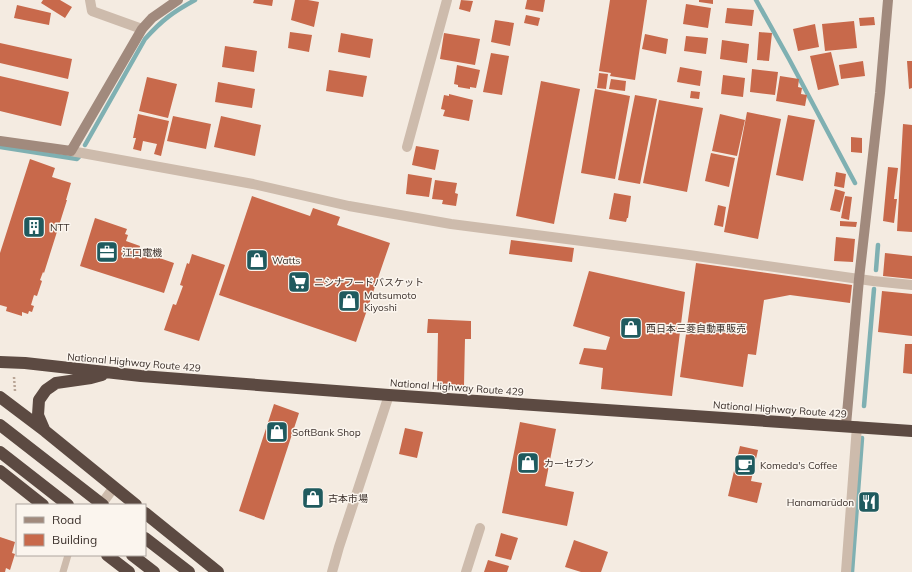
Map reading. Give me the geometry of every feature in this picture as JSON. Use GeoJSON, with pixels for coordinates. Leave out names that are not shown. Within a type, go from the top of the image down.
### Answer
{"type":"FeatureCollection","features":[{"type":"Feature","properties":{"kind":"highway","name":"National Highway Route 429"},"geometry":{"type":"LineString","coordinates":[[0,362],[389,395],[912,431]]}},
{"type":"Feature","properties":{"kind":"highway"},"geometry":{"type":"LineString","coordinates":[[44,431],[38,415],[39,400],[46,390],[56,384],[91,378],[109,372]]}},
{"type":"Feature","properties":{"kind":"highway"},"geometry":{"type":"LineString","coordinates":[[0,397],[135,504]]}},
{"type":"Feature","properties":{"kind":"highway"},"geometry":{"type":"LineString","coordinates":[[0,425],[101,504]]}},
{"type":"Feature","properties":{"kind":"highway"},"geometry":{"type":"LineString","coordinates":[[0,452],[67,504]]}},
{"type":"Feature","properties":{"kind":"highway"},"geometry":{"type":"LineString","coordinates":[[0,471],[42,504]]}},
{"type":"Feature","properties":{"kind":"highway"},"geometry":{"type":"LineString","coordinates":[[146,514],[218,572]]}},
{"type":"Feature","properties":{"kind":"highway"},"geometry":{"type":"LineString","coordinates":[[146,539],[189,572]]}},
{"type":"Feature","properties":{"kind":"highway"},"geometry":{"type":"LineString","coordinates":[[108,556],[129,572]]}},
{"type":"Feature","properties":{"kind":"highway"},"geometry":{"type":"LineString","coordinates":[[133,556],[154,572]]}},
{"type":"Feature","properties":{"kind":"street"},"geometry":{"type":"LineString","coordinates":[[90,0],[92,11],[142,29]]}},
{"type":"Feature","properties":{"kind":"street"},"geometry":{"type":"LineString","coordinates":[[71,151],[142,29],[152,18],[178,0]]}},
{"type":"Feature","properties":{"kind":"street"},"geometry":{"type":"LineString","coordinates":[[407,147],[447,0]]}},
{"type":"Feature","properties":{"kind":"street"},"geometry":{"type":"LineString","coordinates":[[846,572],[859,279],[880,93],[888,0]]}},
{"type":"Feature","properties":{"kind":"street"},"geometry":{"type":"LineString","coordinates":[[0,140],[71,151],[253,184],[349,206],[451,224],[859,279],[912,284]]}},
{"type":"Feature","properties":{"kind":"street"},"geometry":{"type":"LineString","coordinates":[[332,572],[338,547],[389,395]]}},
{"type":"Feature","properties":{"kind":"street"},"geometry":{"type":"LineString","coordinates":[[103,504],[114,487]]}},
{"type":"Feature","properties":{"kind":"street"},"geometry":{"type":"LineString","coordinates":[[466,572],[480,528]]}},
{"type":"Feature","properties":{"kind":"lane"},"geometry":{"type":"LineString","coordinates":[[63,572],[68,556]]}},
{"type":"Feature","properties":{"kind":"path"},"geometry":{"type":"LineString","coordinates":[[14,377],[15,391]]}},
{"type":"Feature","properties":{"kind":"building"},"geometry":{"type":"Polygon","coordinates":[[[43,0],[60,0],[72,7],[65,18],[41,3],[43,0]]]}},
{"type":"Feature","properties":{"kind":"building"},"geometry":{"type":"Polygon","coordinates":[[[254,0],[273,0],[272,6],[253,3],[254,0]]]}},
{"type":"Feature","properties":{"kind":"building"},"geometry":{"type":"Polygon","coordinates":[[[295,0],[319,2],[314,27],[291,20],[295,0]]]}},
{"type":"Feature","properties":{"kind":"building"},"geometry":{"type":"Polygon","coordinates":[[[461,0],[473,1],[470,12],[459,9],[461,0]]]}},
{"type":"Feature","properties":{"kind":"building"},"geometry":{"type":"Polygon","coordinates":[[[527,0],[545,0],[543,12],[525,9],[527,0]]]}},
{"type":"Feature","properties":{"kind":"building"},"geometry":{"type":"Polygon","coordinates":[[[610,0],[647,0],[635,80],[610,76],[611,73],[599,71],[610,0]]]}},
{"type":"Feature","properties":{"kind":"building"},"geometry":{"type":"Polygon","coordinates":[[[699,0],[713,0],[713,4],[699,2],[699,0]]]}},
{"type":"Feature","properties":{"kind":"building"},"geometry":{"type":"Polygon","coordinates":[[[686,4],[711,8],[708,28],[683,24],[686,4]]]}},
{"type":"Feature","properties":{"kind":"building"},"geometry":{"type":"Polygon","coordinates":[[[17,5],[51,13],[49,25],[14,18],[17,5]]]}},
{"type":"Feature","properties":{"kind":"building"},"geometry":{"type":"Polygon","coordinates":[[[727,8],[754,10],[752,26],[725,23],[727,8]]]}},
{"type":"Feature","properties":{"kind":"building"},"geometry":{"type":"Polygon","coordinates":[[[526,15],[540,18],[538,26],[524,23],[526,15]]]}},
{"type":"Feature","properties":{"kind":"building"},"geometry":{"type":"Polygon","coordinates":[[[874,17],[875,25],[860,26],[859,18],[874,17]]]}},
{"type":"Feature","properties":{"kind":"building"},"geometry":{"type":"Polygon","coordinates":[[[495,20],[514,23],[510,46],[491,42],[495,20]]]}},
{"type":"Feature","properties":{"kind":"building"},"geometry":{"type":"Polygon","coordinates":[[[854,21],[857,48],[825,51],[822,24],[854,21]]]}},
{"type":"Feature","properties":{"kind":"building"},"geometry":{"type":"Polygon","coordinates":[[[815,24],[819,47],[798,51],[793,29],[815,24]]]}},
{"type":"Feature","properties":{"kind":"building"},"geometry":{"type":"Polygon","coordinates":[[[290,32],[312,35],[309,52],[288,48],[290,32]]]}},
{"type":"Feature","properties":{"kind":"building"},"geometry":{"type":"Polygon","coordinates":[[[759,32],[772,33],[769,61],[757,60],[759,32]]]}},
{"type":"Feature","properties":{"kind":"building"},"geometry":{"type":"Polygon","coordinates":[[[341,33],[373,39],[370,58],[338,52],[341,33]]]}},
{"type":"Feature","properties":{"kind":"building"},"geometry":{"type":"Polygon","coordinates":[[[444,33],[480,39],[475,65],[440,59],[444,33]]]}},
{"type":"Feature","properties":{"kind":"building"},"geometry":{"type":"Polygon","coordinates":[[[645,34],[668,39],[666,54],[642,49],[645,34]]]}},
{"type":"Feature","properties":{"kind":"building"},"geometry":{"type":"Polygon","coordinates":[[[686,36],[708,38],[706,54],[684,51],[686,36]]]}},
{"type":"Feature","properties":{"kind":"building"},"geometry":{"type":"Polygon","coordinates":[[[722,40],[749,44],[747,63],[720,59],[722,40]]]}},
{"type":"Feature","properties":{"kind":"building"},"geometry":{"type":"Polygon","coordinates":[[[0,43],[72,59],[68,79],[0,63],[0,43]]]}},
{"type":"Feature","properties":{"kind":"building"},"geometry":{"type":"Polygon","coordinates":[[[225,46],[257,51],[254,72],[222,67],[225,46]]]}},
{"type":"Feature","properties":{"kind":"building"},"geometry":{"type":"Polygon","coordinates":[[[831,52],[839,85],[818,90],[810,56],[831,52]]]}},
{"type":"Feature","properties":{"kind":"building"},"geometry":{"type":"Polygon","coordinates":[[[491,53],[509,56],[502,95],[483,92],[491,53]]]}},
{"type":"Feature","properties":{"kind":"building"},"geometry":{"type":"Polygon","coordinates":[[[863,61],[865,76],[841,79],[839,65],[863,61]]]}},
{"type":"Feature","properties":{"kind":"building"},"geometry":{"type":"Polygon","coordinates":[[[907,61],[912,61],[912,88],[909,89],[907,61]]]}},
{"type":"Feature","properties":{"kind":"building"},"geometry":{"type":"Polygon","coordinates":[[[457,65],[480,70],[476,88],[470,87],[470,89],[458,87],[458,85],[454,84],[457,65]]]}},
{"type":"Feature","properties":{"kind":"building"},"geometry":{"type":"Polygon","coordinates":[[[680,67],[702,71],[700,86],[677,82],[680,67]]]}},
{"type":"Feature","properties":{"kind":"building"},"geometry":{"type":"Polygon","coordinates":[[[752,69],[778,72],[775,95],[750,92],[752,69]]]}},
{"type":"Feature","properties":{"kind":"building"},"geometry":{"type":"Polygon","coordinates":[[[329,70],[367,76],[363,97],[326,91],[329,70]]]}},
{"type":"Feature","properties":{"kind":"building"},"geometry":{"type":"Polygon","coordinates":[[[599,73],[608,74],[606,89],[597,88],[599,73]]]}},
{"type":"Feature","properties":{"kind":"building"},"geometry":{"type":"Polygon","coordinates":[[[723,75],[745,78],[743,97],[721,94],[723,75]]]}},
{"type":"Feature","properties":{"kind":"building"},"geometry":{"type":"Polygon","coordinates":[[[0,76],[69,92],[61,126],[0,111],[0,76]]]}},
{"type":"Feature","properties":{"kind":"building"},"geometry":{"type":"Polygon","coordinates":[[[780,76],[799,79],[798,87],[802,88],[801,94],[807,95],[805,106],[776,101],[780,76]]]}},
{"type":"Feature","properties":{"kind":"building"},"geometry":{"type":"Polygon","coordinates":[[[147,77],[177,84],[168,118],[139,111],[147,77]]]}},
{"type":"Feature","properties":{"kind":"building"},"geometry":{"type":"Polygon","coordinates":[[[611,79],[626,81],[625,91],[609,89],[611,79]]]}},
{"type":"Feature","properties":{"kind":"building"},"geometry":{"type":"Polygon","coordinates":[[[541,81],[580,89],[554,224],[516,216],[541,81]]]}},
{"type":"Feature","properties":{"kind":"building"},"geometry":{"type":"Polygon","coordinates":[[[218,82],[255,89],[252,108],[215,102],[218,82]]]}},
{"type":"Feature","properties":{"kind":"building"},"geometry":{"type":"Polygon","coordinates":[[[595,89],[630,96],[615,179],[581,173],[595,89]]]}},
{"type":"Feature","properties":{"kind":"building"},"geometry":{"type":"Polygon","coordinates":[[[691,91],[700,92],[699,99],[690,98],[691,91]]]}},
{"type":"Feature","properties":{"kind":"building"},"geometry":{"type":"Polygon","coordinates":[[[449,94],[473,100],[469,121],[443,116],[445,110],[441,109],[444,95],[449,96],[449,94]]]}},
{"type":"Feature","properties":{"kind":"building"},"geometry":{"type":"Polygon","coordinates":[[[635,95],[657,99],[640,184],[618,180],[635,95]]]}},
{"type":"Feature","properties":{"kind":"building"},"geometry":{"type":"Polygon","coordinates":[[[659,100],[703,108],[687,192],[643,183],[659,100]]]}},
{"type":"Feature","properties":{"kind":"building"},"geometry":{"type":"Polygon","coordinates":[[[747,112],[781,119],[758,239],[724,232],[747,112]]]}},
{"type":"Feature","properties":{"kind":"building"},"geometry":{"type":"Polygon","coordinates":[[[138,114],[169,121],[161,156],[154,154],[157,144],[143,141],[141,151],[133,149],[136,138],[133,138],[138,114]]]}},
{"type":"Feature","properties":{"kind":"building"},"geometry":{"type":"Polygon","coordinates":[[[720,114],[745,120],[737,156],[712,151],[720,114]]]}},
{"type":"Feature","properties":{"kind":"building"},"geometry":{"type":"Polygon","coordinates":[[[788,115],[815,120],[803,181],[776,175],[788,115]]]}},
{"type":"Feature","properties":{"kind":"building"},"geometry":{"type":"Polygon","coordinates":[[[173,116],[211,124],[206,149],[167,141],[173,116]]]}},
{"type":"Feature","properties":{"kind":"building"},"geometry":{"type":"Polygon","coordinates":[[[221,116],[261,125],[255,156],[214,147],[221,116]]]}},
{"type":"Feature","properties":{"kind":"building"},"geometry":{"type":"Polygon","coordinates":[[[903,124],[912,125],[912,232],[897,231],[903,124]]]}},
{"type":"Feature","properties":{"kind":"building"},"geometry":{"type":"Polygon","coordinates":[[[851,137],[862,138],[862,153],[851,152],[851,137]]]}},
{"type":"Feature","properties":{"kind":"building"},"geometry":{"type":"Polygon","coordinates":[[[416,146],[439,150],[435,170],[412,165],[416,146]]]}},
{"type":"Feature","properties":{"kind":"building"},"geometry":{"type":"Polygon","coordinates":[[[711,153],[735,158],[729,187],[705,181],[711,153]]]}},
{"type":"Feature","properties":{"kind":"building","name":"NTT"},"geometry":{"type":"Polygon","coordinates":[[[30,159],[55,168],[52,177],[71,183],[44,273],[43,272],[40,280],[42,281],[37,296],[34,295],[31,305],[34,306],[32,312],[29,311],[28,314],[22,312],[22,316],[6,311],[7,307],[0,305],[0,253],[30,159]]]}},
{"type":"Feature","properties":{"kind":"building"},"geometry":{"type":"Polygon","coordinates":[[[888,167],[898,168],[894,199],[897,199],[894,223],[883,221],[888,167]]]}},
{"type":"Feature","properties":{"kind":"building"},"geometry":{"type":"Polygon","coordinates":[[[836,172],[846,174],[844,188],[834,186],[836,172]]]}},
{"type":"Feature","properties":{"kind":"building"},"geometry":{"type":"Polygon","coordinates":[[[408,174],[432,178],[429,197],[406,194],[408,174]]]}},
{"type":"Feature","properties":{"kind":"building"},"geometry":{"type":"Polygon","coordinates":[[[435,180],[457,183],[455,193],[458,194],[456,206],[442,204],[443,200],[432,199],[435,180]]]}},
{"type":"Feature","properties":{"kind":"building"},"geometry":{"type":"Polygon","coordinates":[[[835,189],[845,192],[840,212],[830,210],[835,189]]]}},
{"type":"Feature","properties":{"kind":"building"},"geometry":{"type":"Polygon","coordinates":[[[614,193],[631,196],[628,218],[626,222],[609,219],[614,193]]]}},
{"type":"Feature","properties":{"kind":"building"},"geometry":{"type":"Polygon","coordinates":[[[252,196],[310,216],[313,208],[340,217],[337,225],[390,243],[356,342],[219,295],[252,196]]]}},
{"type":"Feature","properties":{"kind":"building"},"geometry":{"type":"Polygon","coordinates":[[[845,196],[852,197],[849,220],[841,218],[845,196]]]}},
{"type":"Feature","properties":{"kind":"building"},"geometry":{"type":"Polygon","coordinates":[[[718,205],[726,207],[723,227],[714,225],[718,205]]]}},
{"type":"Feature","properties":{"kind":"building"},"geometry":{"type":"Polygon","coordinates":[[[95,218],[127,229],[125,234],[128,235],[126,241],[140,246],[139,251],[174,263],[164,293],[80,266],[95,218]]]}},
{"type":"Feature","properties":{"kind":"building"},"geometry":{"type":"Polygon","coordinates":[[[840,221],[857,222],[856,227],[840,226],[840,221]]]}},
{"type":"Feature","properties":{"kind":"building"},"geometry":{"type":"Polygon","coordinates":[[[836,237],[855,239],[853,262],[834,261],[836,237]]]}},
{"type":"Feature","properties":{"kind":"building"},"geometry":{"type":"Polygon","coordinates":[[[511,240],[574,248],[572,262],[509,254],[511,240]]]}},
{"type":"Feature","properties":{"kind":"building"},"geometry":{"type":"Polygon","coordinates":[[[885,253],[912,256],[912,279],[883,276],[885,253]]]}},
{"type":"Feature","properties":{"kind":"building"},"geometry":{"type":"Polygon","coordinates":[[[192,254],[225,265],[199,341],[164,330],[173,304],[176,305],[183,286],[180,285],[187,263],[189,264],[192,254]]]}},
{"type":"Feature","properties":{"kind":"building"},"geometry":{"type":"Polygon","coordinates":[[[696,263],[852,285],[850,303],[790,295],[764,300],[756,355],[748,354],[743,387],[680,377],[696,263]]]}},
{"type":"Feature","properties":{"kind":"building"},"geometry":{"type":"Polygon","coordinates":[[[589,271],[685,292],[672,396],[601,389],[603,368],[579,364],[584,348],[606,350],[610,337],[573,326],[589,271]]]}},
{"type":"Feature","properties":{"kind":"building"},"geometry":{"type":"Polygon","coordinates":[[[882,291],[912,294],[912,336],[878,332],[882,291]]]}},
{"type":"Feature","properties":{"kind":"building"},"geometry":{"type":"Polygon","coordinates":[[[428,319],[471,321],[471,339],[465,339],[464,385],[437,385],[438,333],[427,333],[428,319]]]}},
{"type":"Feature","properties":{"kind":"building"},"geometry":{"type":"Polygon","coordinates":[[[905,344],[912,344],[912,374],[903,373],[905,344]]]}},
{"type":"Feature","properties":{"kind":"building"},"geometry":{"type":"Polygon","coordinates":[[[274,404],[299,413],[264,520],[239,511],[274,404]]]}},
{"type":"Feature","properties":{"kind":"building"},"geometry":{"type":"Polygon","coordinates":[[[520,422],[556,429],[545,486],[574,492],[567,526],[502,513],[520,422]]]}},
{"type":"Feature","properties":{"kind":"building"},"geometry":{"type":"Polygon","coordinates":[[[405,428],[423,432],[417,458],[399,454],[405,428]]]}},
{"type":"Feature","properties":{"kind":"building","name":"Komeda's Coffee"},"geometry":{"type":"Polygon","coordinates":[[[740,446],[758,450],[751,481],[762,483],[757,503],[728,496],[740,446]]]}},
{"type":"Feature","properties":{"kind":"building"},"geometry":{"type":"Polygon","coordinates":[[[501,533],[518,538],[511,560],[495,556],[501,533]]]}},
{"type":"Feature","properties":{"kind":"building"},"geometry":{"type":"Polygon","coordinates":[[[0,537],[15,542],[12,553],[15,554],[10,570],[6,568],[5,572],[0,572],[0,537]]]}},
{"type":"Feature","properties":{"kind":"building"},"geometry":{"type":"Polygon","coordinates":[[[574,540],[608,552],[601,572],[581,572],[565,567],[574,540]]]}},
{"type":"Feature","properties":{"kind":"building"},"geometry":{"type":"Polygon","coordinates":[[[488,560],[509,566],[507,572],[484,572],[488,560]]]}},
{"type":"Feature","properties":{"kind":"waterway"},"geometry":{"type":"LineString","coordinates":[[85,145],[145,39],[168,17],[180,8],[195,0]]}},
{"type":"Feature","properties":{"kind":"waterway"},"geometry":{"type":"LineString","coordinates":[[756,0],[855,183]]}},
{"type":"Feature","properties":{"kind":"waterway"},"geometry":{"type":"LineString","coordinates":[[0,147],[77,159],[79,157]]}},
{"type":"Feature","properties":{"kind":"waterway"},"geometry":{"type":"LineString","coordinates":[[876,270],[878,245]]}},
{"type":"Feature","properties":{"kind":"waterway"},"geometry":{"type":"LineString","coordinates":[[864,406],[874,289]]}},
{"type":"Feature","properties":{"kind":"waterway"},"geometry":{"type":"LineString","coordinates":[[852,572],[862,438]]}},
{"type":"Feature","properties":{"kind":"place","name":"NTT"},"geometry":{"type":"Point","coordinates":[34,227]}},
{"type":"Feature","properties":{"kind":"place","name":"江口電機"},"geometry":{"type":"Point","coordinates":[107,252]}},
{"type":"Feature","properties":{"kind":"place","name":"Watts"},"geometry":{"type":"Point","coordinates":[257,260]}},
{"type":"Feature","properties":{"kind":"place","name":"ニシナフードバスケット"},"geometry":{"type":"Point","coordinates":[299,282]}},
{"type":"Feature","properties":{"kind":"place","name":"Matsumoto Kiyoshi"},"geometry":{"type":"Point","coordinates":[349,301]}},
{"type":"Feature","properties":{"kind":"place","name":"西日本三菱自動車販売"},"geometry":{"type":"Point","coordinates":[631,328]}},
{"type":"Feature","properties":{"kind":"place","name":"SoftBank Shop"},"geometry":{"type":"Point","coordinates":[277,432]}},
{"type":"Feature","properties":{"kind":"place","name":"カーセブン"},"geometry":{"type":"Point","coordinates":[528,463]}},
{"type":"Feature","properties":{"kind":"place","name":"Komeda's Coffee"},"geometry":{"type":"Point","coordinates":[745,465]}},
{"type":"Feature","properties":{"kind":"place","name":"古本市場"},"geometry":{"type":"Point","coordinates":[313,498]}},
{"type":"Feature","properties":{"kind":"place","name":"Hanamarūdon"},"geometry":{"type":"Point","coordinates":[869,502]}}]}
